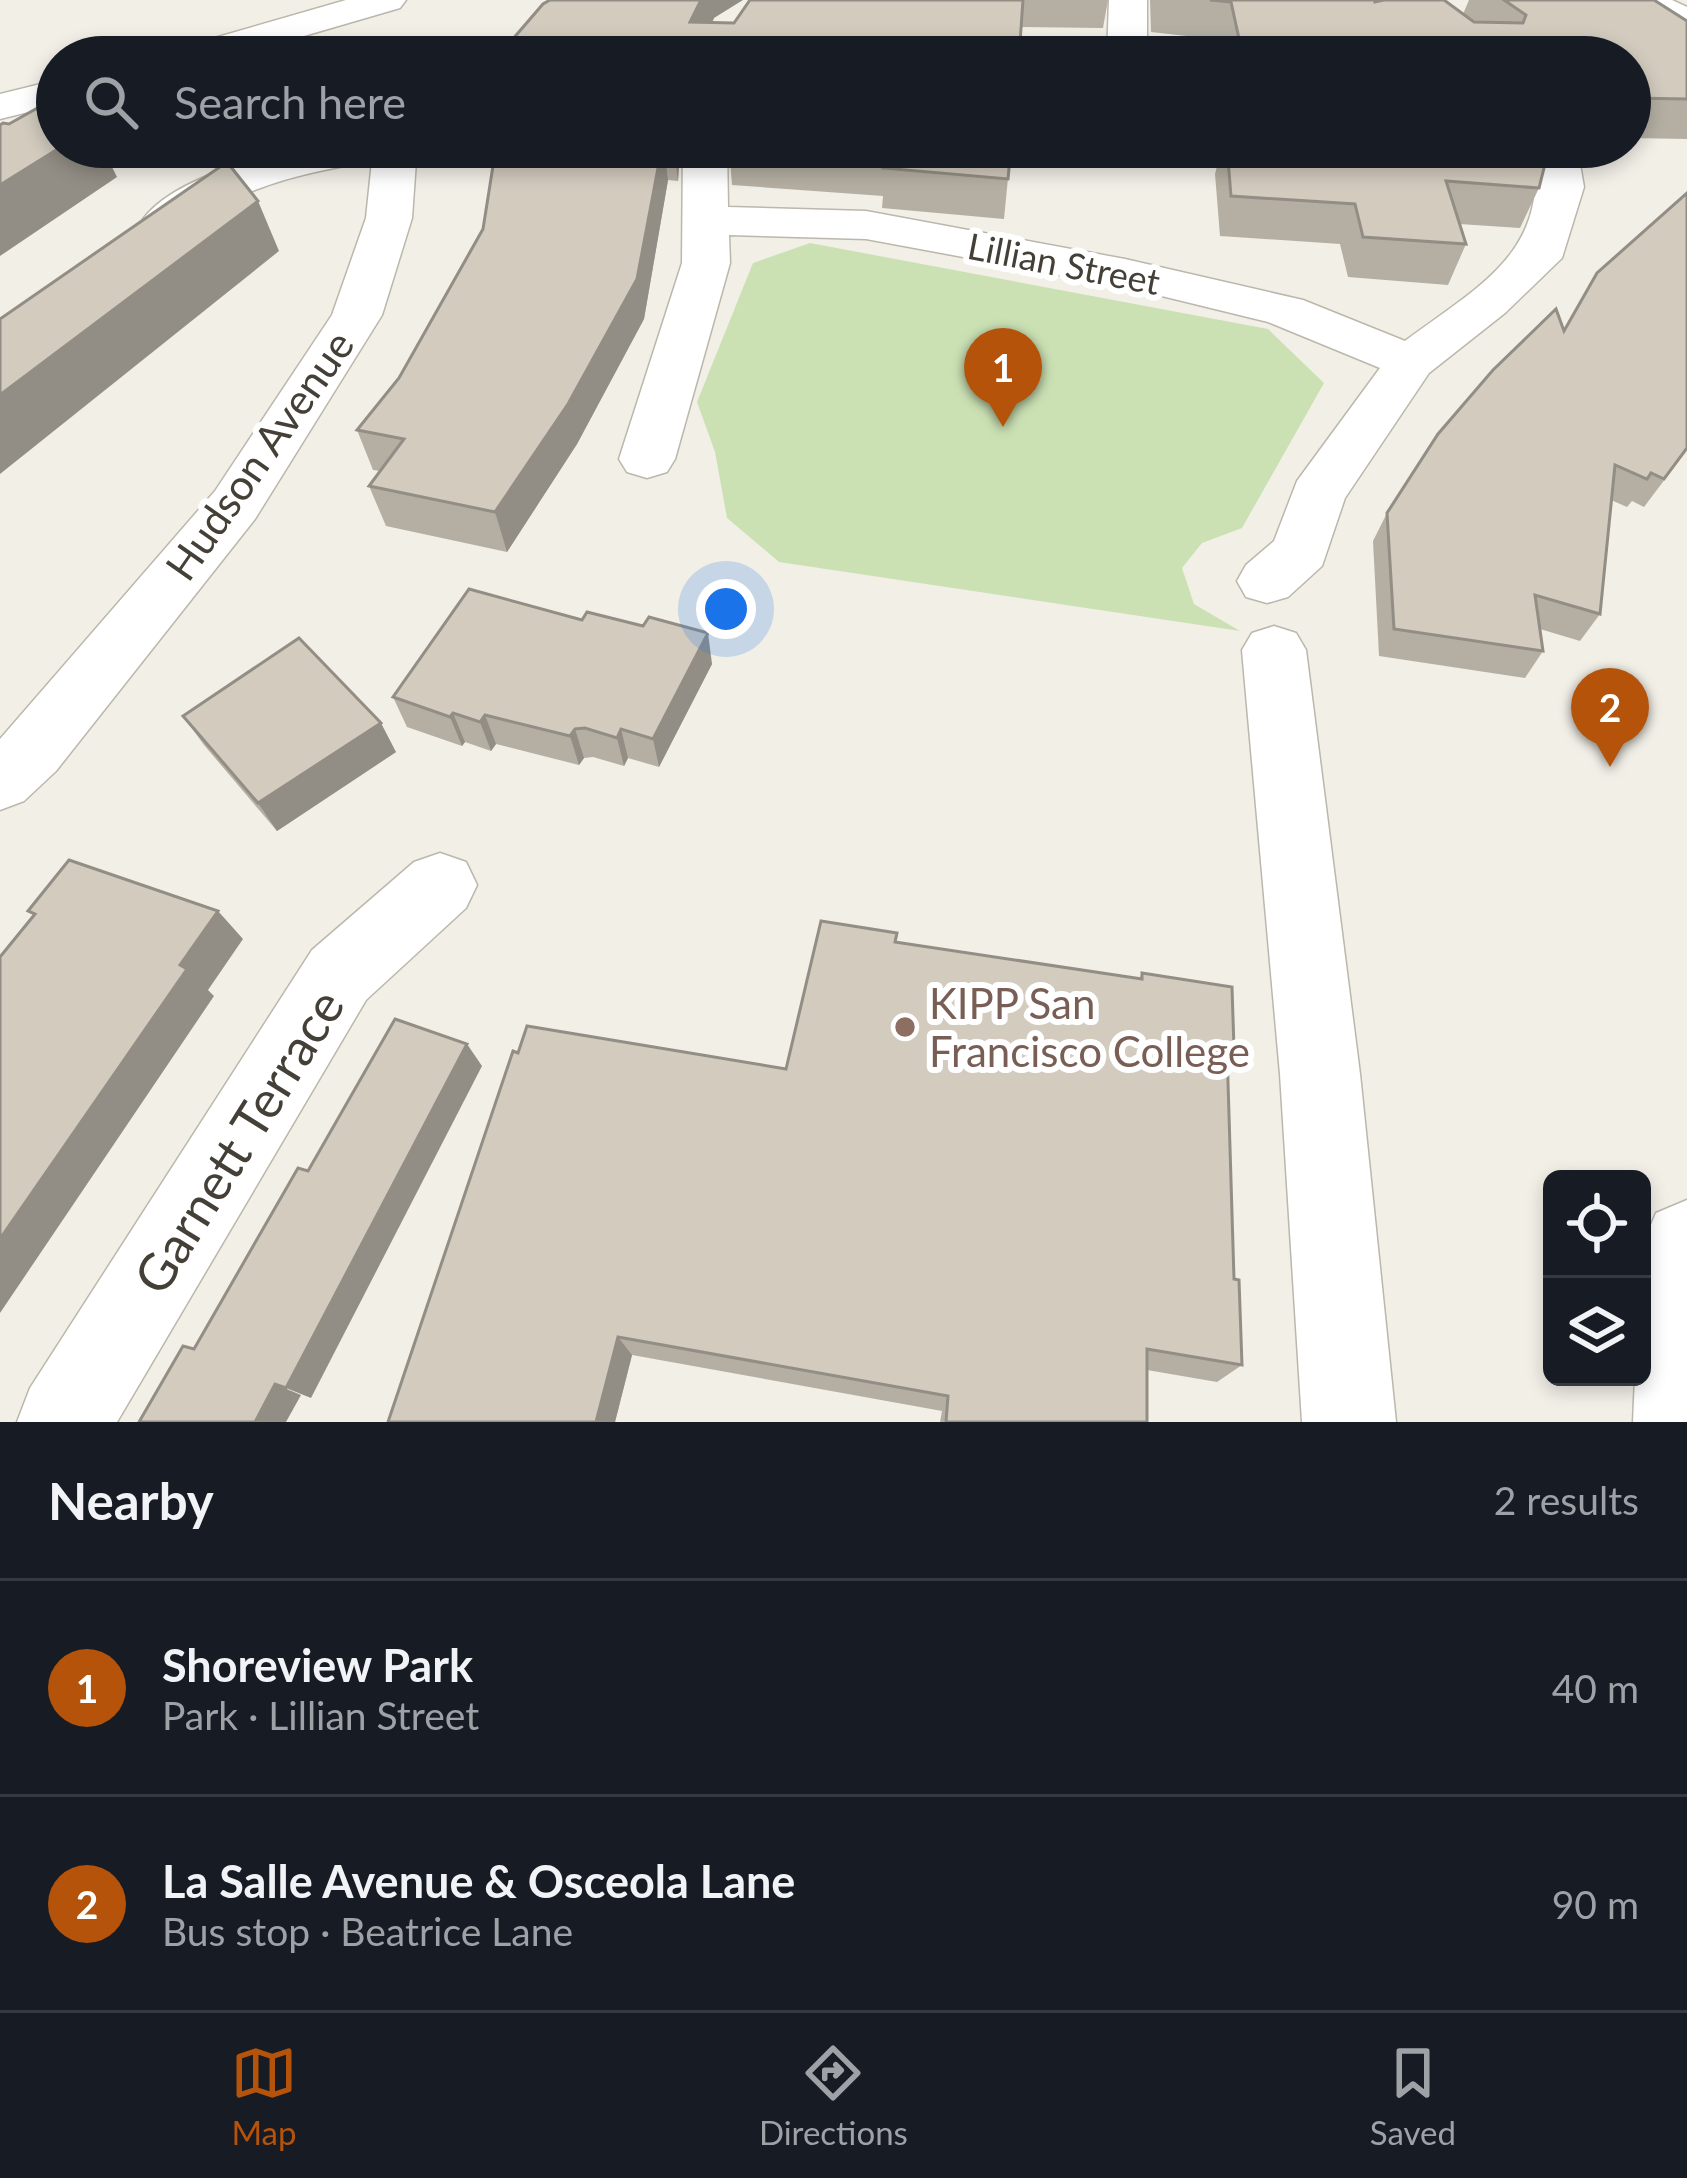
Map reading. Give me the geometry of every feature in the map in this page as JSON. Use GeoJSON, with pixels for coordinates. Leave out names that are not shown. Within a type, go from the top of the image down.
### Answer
{"type":"FeatureCollection","features":[{"type":"Feature","properties":{"kind":"street"},"geometry":{"type":"LineString","coordinates":[[276,36],[338,21],[387,0]]}},
{"type":"Feature","properties":{"kind":"street"},"geometry":{"type":"LineString","coordinates":[[1126,36],[1127,0]]}},
{"type":"Feature","properties":{"kind":"street"},"geometry":{"type":"LineString","coordinates":[[1647,1],[1687,21]]}},
{"type":"Feature","properties":{"kind":"street"},"geometry":{"type":"LineString","coordinates":[[0,107],[36,98]]}},
{"type":"Feature","properties":{"kind":"street"},"geometry":{"type":"LineString","coordinates":[[124,250],[224,183],[265,168]]}},
{"type":"Feature","properties":{"kind":"street","name":"Hudson Avenue"},"geometry":{"type":"LineString","coordinates":[[0,781],[32,751],[235,505],[357,315],[389,218],[393,168]]}},
{"type":"Feature","properties":{"kind":"street"},"geometry":{"type":"LineString","coordinates":[[647,459],[706,263],[705,168]]}},
{"type":"Feature","properties":{"kind":"street"},"geometry":{"type":"LineString","coordinates":[[1349,1422],[1320,1074],[1270,616],[1300,551],[1317,495],[1411,362],[1489,302],[1545,248],[1562,187],[1559,168]]}},
{"type":"Feature","properties":{"kind":"street","name":"Lillian Street"},"geometry":{"type":"LineString","coordinates":[[706,220],[866,225],[1125,273],[1286,311],[1411,362]]}},
{"type":"Feature","properties":{"kind":"street","name":"Garnett Terrace"},"geometry":{"type":"LineString","coordinates":[[64,1422],[339,975],[440,885]]}},
{"type":"Feature","properties":{"kind":"street"},"geometry":{"type":"LineString","coordinates":[[1680,1422],[1687,1244]]}},
{"type":"Feature","properties":{"kind":"green space"},"geometry":{"type":"Polygon","coordinates":[[[810,243],[1268,329],[1324,383],[1242,528],[1202,543],[1182,568],[1194,604],[1240,631],[779,562],[727,518],[715,452],[697,402],[753,263],[810,243]]]}},
{"type":"Feature","properties":{"kind":"building"},"geometry":{"type":"Polygon","coordinates":[[[550,0],[701,0],[690,22],[734,23],[750,0],[1023,0],[1020,36],[515,36],[550,0]]]}},
{"type":"Feature","properties":{"kind":"building"},"geometry":{"type":"Polygon","coordinates":[[[1210,0],[1444,0],[1474,22],[1523,23],[1526,15],[1504,0],[1654,0],[1687,21],[1687,99],[1651,98],[1651,36],[1238,36],[1231,2],[1210,0]]]}},
{"type":"Feature","properties":{"kind":"building"},"geometry":{"type":"Polygon","coordinates":[[[36,109],[36,163],[0,185],[0,125],[36,109]]]}},
{"type":"Feature","properties":{"kind":"building"},"geometry":{"type":"Polygon","coordinates":[[[218,168],[232,168],[258,201],[0,395],[0,319],[218,168]]]}},
{"type":"Feature","properties":{"kind":"building"},"geometry":{"type":"Polygon","coordinates":[[[493,168],[658,168],[637,279],[568,404],[495,512],[369,486],[404,439],[357,430],[399,378],[483,229],[493,168]]]}},
{"type":"Feature","properties":{"kind":"building"},"geometry":{"type":"Polygon","coordinates":[[[883,168],[1009,168],[1008,179],[883,168]]]}},
{"type":"Feature","properties":{"kind":"building"},"geometry":{"type":"Polygon","coordinates":[[[1229,168],[1544,168],[1539,188],[1446,181],[1466,244],[1363,237],[1355,204],[1231,196],[1229,168]]]}},
{"type":"Feature","properties":{"kind":"building"},"geometry":{"type":"Polygon","coordinates":[[[1687,193],[1687,448],[1664,479],[1651,473],[1647,479],[1615,465],[1600,614],[1535,595],[1543,651],[1394,629],[1387,513],[1438,434],[1493,370],[1556,309],[1564,331],[1597,273],[1687,193]]]}},
{"type":"Feature","properties":{"kind":"building"},"geometry":{"type":"Polygon","coordinates":[[[469,589],[582,620],[587,612],[643,626],[649,617],[708,633],[653,739],[621,729],[617,738],[585,728],[575,729],[570,736],[485,715],[480,722],[393,697],[469,589]]]}},
{"type":"Feature","properties":{"kind":"building"},"geometry":{"type":"Polygon","coordinates":[[[299,638],[381,723],[258,803],[183,716],[299,638]]]}},
{"type":"Feature","properties":{"kind":"building"},"geometry":{"type":"Polygon","coordinates":[[[69,860],[218,911],[180,965],[187,969],[0,1239],[0,957],[35,914],[28,911],[69,860]]]}},
{"type":"Feature","properties":{"kind":"building"},"geometry":{"type":"Polygon","coordinates":[[[821,921],[897,933],[895,942],[1142,979],[1142,973],[1232,987],[1234,1049],[1227,1049],[1234,1279],[1239,1280],[1242,1365],[1147,1349],[1147,1422],[946,1422],[948,1396],[618,1337],[596,1422],[388,1422],[513,1051],[518,1053],[527,1026],[786,1069],[821,921]]]}},
{"type":"Feature","properties":{"kind":"building"},"geometry":{"type":"Polygon","coordinates":[[[395,1019],[467,1044],[286,1388],[275,1384],[255,1422],[139,1422],[183,1346],[194,1349],[298,1168],[308,1171],[395,1019]]]}},
{"type":"Feature","properties":{"kind":"place","name":"Shoreview Park"},"geometry":{"type":"Point","coordinates":[1003,427]}},
{"type":"Feature","properties":{"kind":"place","name":"La Salle Avenue & Osceola Lane"},"geometry":{"type":"Point","coordinates":[1610,767]}},
{"type":"Feature","properties":{"kind":"place","name":"KIPP San Francisco College"},"geometry":{"type":"Point","coordinates":[905,1027]}}]}
